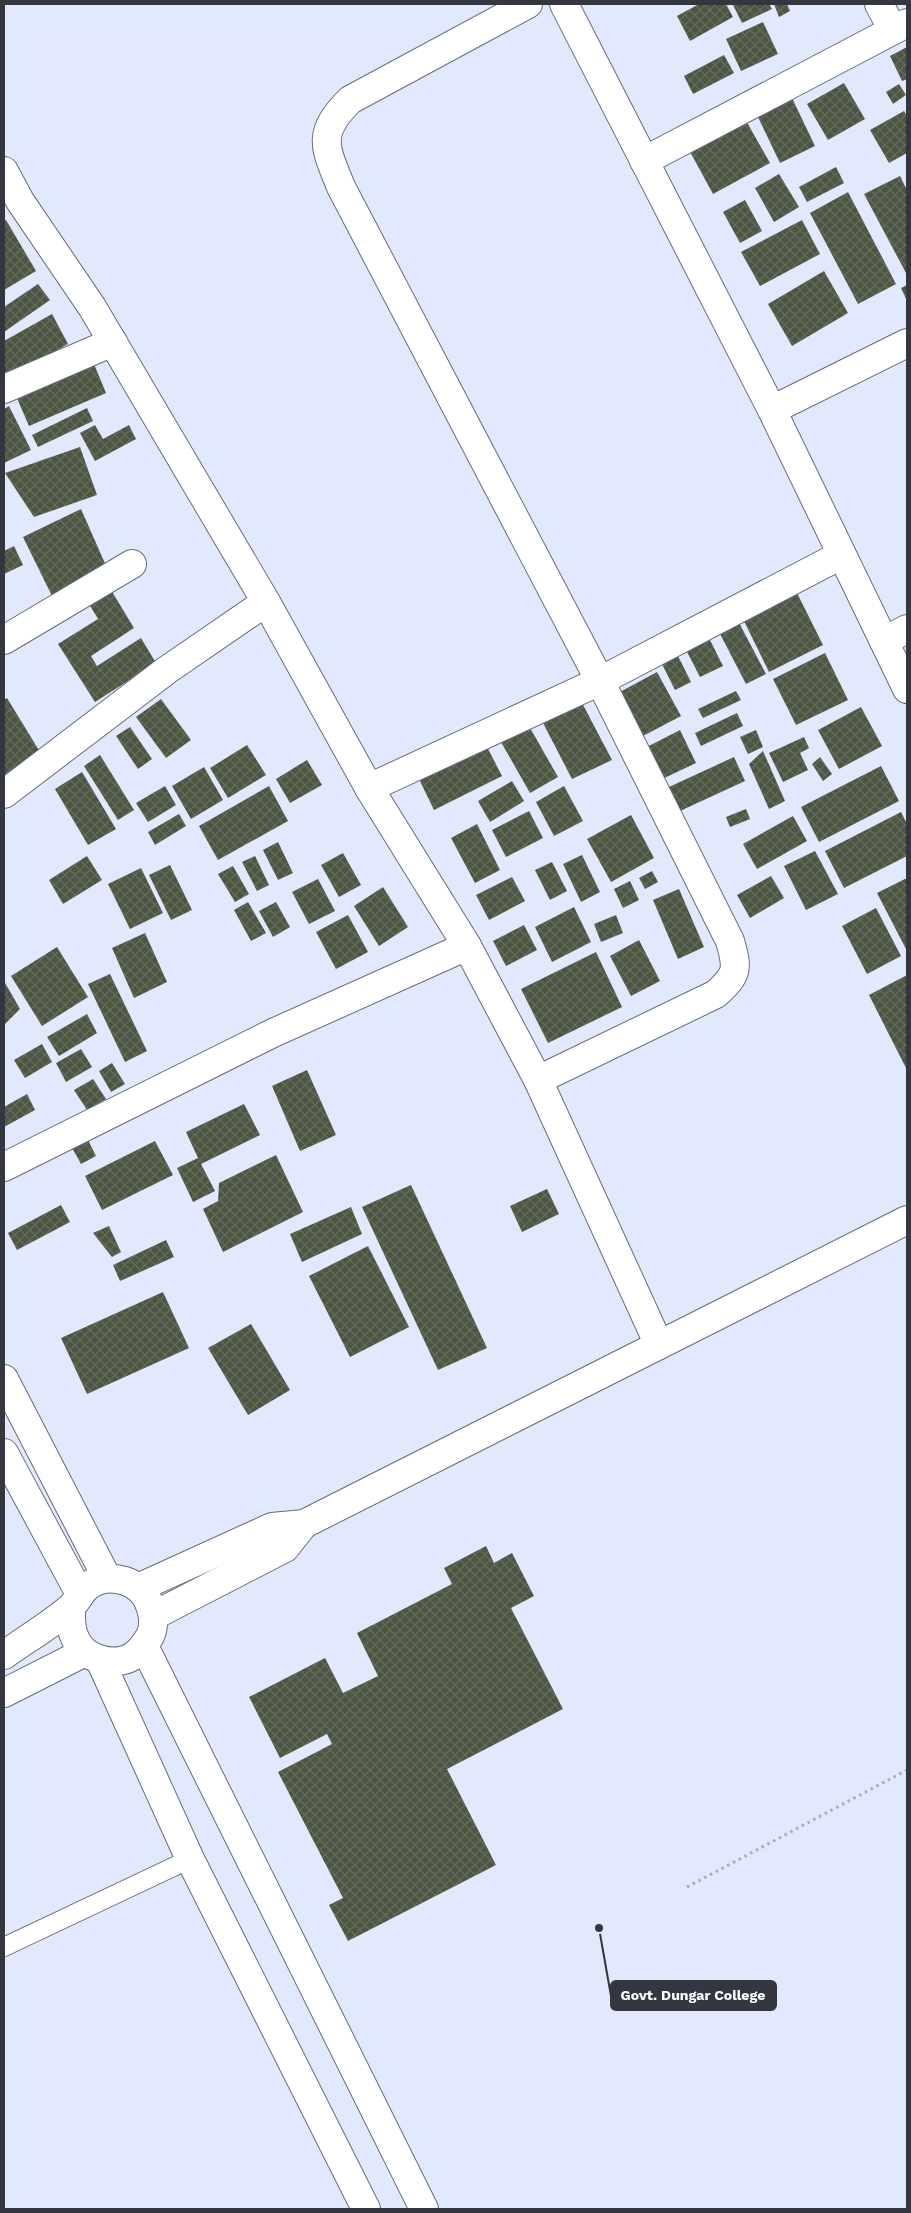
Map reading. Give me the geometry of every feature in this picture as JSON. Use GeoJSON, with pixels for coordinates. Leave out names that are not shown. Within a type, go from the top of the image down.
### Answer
{"type":"FeatureCollection","features":[{"type":"Feature","properties":{"kind":"street"},"geometry":{"type":"LineString","coordinates":[[528,4],[350,100],[335,115],[327,131],[326,151],[341,187],[600,681],[730,941],[736,964],[730,980],[716,994],[538,1080]]}},
{"type":"Feature","properties":{"kind":"street"},"geometry":{"type":"LineString","coordinates":[[564,4],[772,410],[841,555],[895,635],[907,689]]}},
{"type":"Feature","properties":{"kind":"street"},"geometry":{"type":"LineString","coordinates":[[644,162],[900,27],[879,4]]}},
{"type":"Feature","properties":{"kind":"street"},"geometry":{"type":"LineString","coordinates":[[4,171],[12,204],[92,307],[266,602],[369,788],[467,946],[538,1080],[660,1345]]}},
{"type":"Feature","properties":{"kind":"street"},"geometry":{"type":"LineString","coordinates":[[4,390],[113,342]]}},
{"type":"Feature","properties":{"kind":"street"},"geometry":{"type":"LineString","coordinates":[[772,410],[907,343]]}},
{"type":"Feature","properties":{"kind":"street"},"geometry":{"type":"LineString","coordinates":[[369,788],[600,681],[841,555]]}},
{"type":"Feature","properties":{"kind":"street"},"geometry":{"type":"LineString","coordinates":[[4,640],[132,564]]}},
{"type":"Feature","properties":{"kind":"street"},"geometry":{"type":"LineString","coordinates":[[4,794],[167,670],[266,602]]}},
{"type":"Feature","properties":{"kind":"street"},"geometry":{"type":"LineString","coordinates":[[4,1167],[273,1033],[467,946]]}},
{"type":"Feature","properties":{"kind":"street"},"geometry":{"type":"LineString","coordinates":[[138,1588],[272,1527],[304,1524],[907,1220]]}},
{"type":"Feature","properties":{"kind":"street"},"geometry":{"type":"LineString","coordinates":[[4,1379],[107,1578]]}},
{"type":"Feature","properties":{"kind":"street"},"geometry":{"type":"LineString","coordinates":[[4,1453],[75,1601],[70,1624],[75,1640],[93,1656],[190,1859],[366,2209]]}},
{"type":"Feature","properties":{"kind":"street"},"geometry":{"type":"LineString","coordinates":[[153,1616],[285,1548],[304,1524]]}},
{"type":"Feature","properties":{"kind":"street"},"geometry":{"type":"LineString","coordinates":[[4,1655],[75,1601],[92,1583],[107,1578],[124,1580],[138,1588],[148,1600],[153,1616],[152,1632],[144,1646],[132,1657],[116,1662],[93,1656],[4,1693]]}},
{"type":"Feature","properties":{"kind":"street"},"geometry":{"type":"LineString","coordinates":[[144,1646],[424,2209]]}},
{"type":"Feature","properties":{"kind":"lane"},"geometry":{"type":"LineString","coordinates":[[4,1947],[190,1859]]}},
{"type":"Feature","properties":{"kind":"path"},"geometry":{"type":"LineString","coordinates":[[687,1887],[907,1770]]}},
{"type":"Feature","properties":{"kind":"building"},"geometry":{"type":"Polygon","coordinates":[[[699,4],[726,4],[733,17],[690,41],[677,16],[699,4]]]}},
{"type":"Feature","properties":{"kind":"building"},"geometry":{"type":"Polygon","coordinates":[[[769,4],[772,9],[742,23],[733,5],[769,4]]]}},
{"type":"Feature","properties":{"kind":"building"},"geometry":{"type":"Polygon","coordinates":[[[774,4],[787,4],[790,11],[779,17],[774,4]]]}},
{"type":"Feature","properties":{"kind":"building"},"geometry":{"type":"Polygon","coordinates":[[[763,22],[778,54],[741,71],[726,39],[763,22]]]}},
{"type":"Feature","properties":{"kind":"building"},"geometry":{"type":"Polygon","coordinates":[[[907,47],[907,79],[902,81],[890,56],[907,47]]]}},
{"type":"Feature","properties":{"kind":"building"},"geometry":{"type":"Polygon","coordinates":[[[724,55],[734,73],[693,94],[684,76],[724,55]]]}},
{"type":"Feature","properties":{"kind":"building"},"geometry":{"type":"Polygon","coordinates":[[[844,83],[865,119],[828,140],[807,104],[844,83]]]}},
{"type":"Feature","properties":{"kind":"building"},"geometry":{"type":"Polygon","coordinates":[[[899,84],[906,95],[893,104],[886,92],[899,84]]]}},
{"type":"Feature","properties":{"kind":"building"},"geometry":{"type":"Polygon","coordinates":[[[792,98],[815,146],[780,163],[757,115],[792,98]]]}},
{"type":"Feature","properties":{"kind":"building"},"geometry":{"type":"Polygon","coordinates":[[[904,111],[907,116],[907,153],[889,163],[870,130],[904,111]]]}},
{"type":"Feature","properties":{"kind":"building"},"geometry":{"type":"Polygon","coordinates":[[[744,117],[770,163],[713,194],[688,148],[744,117]]]}},
{"type":"Feature","properties":{"kind":"building"},"geometry":{"type":"Polygon","coordinates":[[[836,167],[844,183],[807,202],[799,187],[836,167]]]}},
{"type":"Feature","properties":{"kind":"building"},"geometry":{"type":"Polygon","coordinates":[[[779,174],[799,207],[774,222],[755,188],[779,174]]]}},
{"type":"Feature","properties":{"kind":"building"},"geometry":{"type":"Polygon","coordinates":[[[900,176],[907,190],[906,273],[864,194],[900,176]]]}},
{"type":"Feature","properties":{"kind":"building"},"geometry":{"type":"Polygon","coordinates":[[[848,192],[896,284],[858,304],[810,213],[848,192]]]}},
{"type":"Feature","properties":{"kind":"building"},"geometry":{"type":"Polygon","coordinates":[[[745,200],[762,231],[740,243],[723,212],[745,200]]]}},
{"type":"Feature","properties":{"kind":"building"},"geometry":{"type":"Polygon","coordinates":[[[6,220],[36,271],[4,290],[4,221],[6,220]]]}},
{"type":"Feature","properties":{"kind":"building"},"geometry":{"type":"Polygon","coordinates":[[[802,220],[820,254],[760,286],[741,252],[802,220]]]}},
{"type":"Feature","properties":{"kind":"building"},"geometry":{"type":"Polygon","coordinates":[[[824,271],[848,313],[792,346],[768,304],[824,271]]]}},
{"type":"Feature","properties":{"kind":"building"},"geometry":{"type":"Polygon","coordinates":[[[38,284],[50,300],[4,332],[4,307],[38,284]]]}},
{"type":"Feature","properties":{"kind":"building"},"geometry":{"type":"Polygon","coordinates":[[[907,285],[907,301],[901,288],[907,285]]]}},
{"type":"Feature","properties":{"kind":"building"},"geometry":{"type":"Polygon","coordinates":[[[52,314],[68,344],[6,379],[4,370],[4,341],[52,314]]]}},
{"type":"Feature","properties":{"kind":"building"},"geometry":{"type":"Polygon","coordinates":[[[94,364],[106,393],[29,426],[16,396],[94,364]]]}},
{"type":"Feature","properties":{"kind":"building"},"geometry":{"type":"Polygon","coordinates":[[[9,406],[31,450],[4,463],[4,409],[9,406]]]}},
{"type":"Feature","properties":{"kind":"building"},"geometry":{"type":"Polygon","coordinates":[[[87,408],[93,421],[38,447],[32,435],[87,408]]]}},
{"type":"Feature","properties":{"kind":"building"},"geometry":{"type":"Polygon","coordinates":[[[95,425],[103,439],[129,425],[136,439],[95,461],[80,433],[95,425]]]}},
{"type":"Feature","properties":{"kind":"building"},"geometry":{"type":"Polygon","coordinates":[[[80,447],[97,495],[34,517],[5,473],[80,447]]]}},
{"type":"Feature","properties":{"kind":"building"},"geometry":{"type":"Polygon","coordinates":[[[81,509],[107,568],[53,598],[23,537],[81,509]]]}},
{"type":"Feature","properties":{"kind":"building"},"geometry":{"type":"Polygon","coordinates":[[[14,546],[23,565],[4,574],[4,551],[14,546]]]}},
{"type":"Feature","properties":{"kind":"building"},"geometry":{"type":"Polygon","coordinates":[[[111,590],[134,628],[91,656],[97,666],[141,638],[156,663],[95,702],[58,644],[98,619],[89,604],[111,590]]]}},
{"type":"Feature","properties":{"kind":"building"},"geometry":{"type":"Polygon","coordinates":[[[796,591],[823,645],[769,672],[742,617],[796,591]]]}},
{"type":"Feature","properties":{"kind":"building"},"geometry":{"type":"Polygon","coordinates":[[[737,619],[766,674],[746,684],[718,630],[737,619]]]}},
{"type":"Feature","properties":{"kind":"building"},"geometry":{"type":"Polygon","coordinates":[[[708,636],[723,666],[700,677],[685,648],[708,636]]]}},
{"type":"Feature","properties":{"kind":"building"},"geometry":{"type":"Polygon","coordinates":[[[675,650],[691,682],[675,690],[659,658],[675,650]]]}},
{"type":"Feature","properties":{"kind":"building"},"geometry":{"type":"Polygon","coordinates":[[[825,653],[848,700],[796,725],[773,679],[825,653]]]}},
{"type":"Feature","properties":{"kind":"building"},"geometry":{"type":"Polygon","coordinates":[[[657,672],[681,716],[643,736],[620,692],[657,672]]]}},
{"type":"Feature","properties":{"kind":"building"},"geometry":{"type":"Polygon","coordinates":[[[736,691],[741,700],[703,718],[698,709],[736,691]]]}},
{"type":"Feature","properties":{"kind":"building"},"geometry":{"type":"Polygon","coordinates":[[[7,698],[40,752],[4,775],[4,700],[7,698]]]}},
{"type":"Feature","properties":{"kind":"building"},"geometry":{"type":"Polygon","coordinates":[[[161,699],[191,740],[166,758],[136,717],[161,699]]]}},
{"type":"Feature","properties":{"kind":"building"},"geometry":{"type":"Polygon","coordinates":[[[581,701],[612,760],[572,779],[542,721],[581,701]]]}},
{"type":"Feature","properties":{"kind":"building"},"geometry":{"type":"Polygon","coordinates":[[[861,707],[882,746],[839,769],[818,730],[861,707]]]}},
{"type":"Feature","properties":{"kind":"building"},"geometry":{"type":"Polygon","coordinates":[[[737,713],[743,726],[701,746],[695,733],[737,713]]]}},
{"type":"Feature","properties":{"kind":"building"},"geometry":{"type":"Polygon","coordinates":[[[529,726],[558,777],[530,793],[501,742],[529,726]]]}},
{"type":"Feature","properties":{"kind":"building"},"geometry":{"type":"Polygon","coordinates":[[[130,727],[152,759],[138,769],[116,736],[130,727]]]}},
{"type":"Feature","properties":{"kind":"building"},"geometry":{"type":"Polygon","coordinates":[[[680,730],[696,763],[658,781],[643,749],[680,730]]]}},
{"type":"Feature","properties":{"kind":"building"},"geometry":{"type":"Polygon","coordinates":[[[756,730],[763,747],[748,754],[740,737],[756,730]]]}},
{"type":"Feature","properties":{"kind":"building"},"geometry":{"type":"Polygon","coordinates":[[[804,737],[809,748],[800,753],[808,770],[783,782],[769,753],[804,737]]]}},
{"type":"Feature","properties":{"kind":"building"},"geometry":{"type":"Polygon","coordinates":[[[485,743],[502,776],[434,810],[418,777],[485,743]]]}},
{"type":"Feature","properties":{"kind":"building"},"geometry":{"type":"Polygon","coordinates":[[[247,745],[266,775],[228,798],[210,768],[247,745]]]}},
{"type":"Feature","properties":{"kind":"building"},"geometry":{"type":"Polygon","coordinates":[[[763,751],[785,801],[769,809],[749,764],[763,751]]]}},
{"type":"Feature","properties":{"kind":"building"},"geometry":{"type":"Polygon","coordinates":[[[100,755],[134,810],[118,820],[84,766],[100,755]]]}},
{"type":"Feature","properties":{"kind":"building"},"geometry":{"type":"Polygon","coordinates":[[[734,757],[745,781],[680,811],[669,787],[734,757]]]}},
{"type":"Feature","properties":{"kind":"building"},"geometry":{"type":"Polygon","coordinates":[[[820,757],[832,774],[823,781],[812,764],[820,757]]]}},
{"type":"Feature","properties":{"kind":"building"},"geometry":{"type":"Polygon","coordinates":[[[307,760],[322,785],[290,803],[276,779],[307,760]]]}},
{"type":"Feature","properties":{"kind":"building"},"geometry":{"type":"Polygon","coordinates":[[[881,766],[899,801],[819,842],[801,807],[881,766]]]}},
{"type":"Feature","properties":{"kind":"building"},"geometry":{"type":"Polygon","coordinates":[[[204,767],[223,800],[191,819],[172,786],[204,767]]]}},
{"type":"Feature","properties":{"kind":"building"},"geometry":{"type":"Polygon","coordinates":[[[82,772],[116,829],[88,845],[55,789],[82,772]]]}},
{"type":"Feature","properties":{"kind":"building"},"geometry":{"type":"Polygon","coordinates":[[[512,781],[524,801],[490,822],[478,801],[512,781]]]}},
{"type":"Feature","properties":{"kind":"building"},"geometry":{"type":"Polygon","coordinates":[[[165,786],[176,805],[148,822],[136,803],[165,786]]]}},
{"type":"Feature","properties":{"kind":"building"},"geometry":{"type":"Polygon","coordinates":[[[269,786],[288,821],[218,860],[199,826],[269,786]]]}},
{"type":"Feature","properties":{"kind":"building"},"geometry":{"type":"Polygon","coordinates":[[[564,786],[583,821],[554,836],[536,802],[564,786]]]}},
{"type":"Feature","properties":{"kind":"building"},"geometry":{"type":"Polygon","coordinates":[[[746,809],[750,819],[730,827],[726,817],[746,809]]]}},
{"type":"Feature","properties":{"kind":"building"},"geometry":{"type":"Polygon","coordinates":[[[529,811],[543,838],[506,857],[492,830],[529,811]]]}},
{"type":"Feature","properties":{"kind":"building"},"geometry":{"type":"Polygon","coordinates":[[[901,812],[907,824],[907,856],[844,888],[825,851],[901,812]]]}},
{"type":"Feature","properties":{"kind":"building"},"geometry":{"type":"Polygon","coordinates":[[[179,814],[186,826],[155,845],[148,832],[179,814]]]}},
{"type":"Feature","properties":{"kind":"building"},"geometry":{"type":"Polygon","coordinates":[[[631,815],[654,858],[611,882],[587,839],[631,815]]]}},
{"type":"Feature","properties":{"kind":"building"},"geometry":{"type":"Polygon","coordinates":[[[793,816],[807,841],[757,869],[743,844],[793,816]]]}},
{"type":"Feature","properties":{"kind":"building"},"geometry":{"type":"Polygon","coordinates":[[[477,824],[500,870],[475,883],[451,838],[477,824]]]}},
{"type":"Feature","properties":{"kind":"building"},"geometry":{"type":"Polygon","coordinates":[[[278,842],[293,873],[278,880],[263,850],[278,842]]]}},
{"type":"Feature","properties":{"kind":"building"},"geometry":{"type":"Polygon","coordinates":[[[815,851],[838,894],[806,910],[784,866],[815,851]]]}},
{"type":"Feature","properties":{"kind":"building"},"geometry":{"type":"Polygon","coordinates":[[[343,853],[361,885],[339,897],[321,865],[343,853]]]}},
{"type":"Feature","properties":{"kind":"building"},"geometry":{"type":"Polygon","coordinates":[[[582,855],[600,892],[581,902],[563,864],[582,855]]]}},
{"type":"Feature","properties":{"kind":"building"},"geometry":{"type":"Polygon","coordinates":[[[87,856],[102,880],[63,904],[49,880],[87,856]]]}},
{"type":"Feature","properties":{"kind":"building"},"geometry":{"type":"Polygon","coordinates":[[[255,856],[269,885],[257,891],[242,862],[255,856]]]}},
{"type":"Feature","properties":{"kind":"building"},"geometry":{"type":"Polygon","coordinates":[[[552,862],[567,891],[550,900],[535,870],[552,862]]]}},
{"type":"Feature","properties":{"kind":"building"},"geometry":{"type":"Polygon","coordinates":[[[170,865],[192,910],[171,920],[149,875],[170,865]]]}},
{"type":"Feature","properties":{"kind":"building"},"geometry":{"type":"Polygon","coordinates":[[[233,866],[249,894],[235,902],[218,874],[233,866]]]}},
{"type":"Feature","properties":{"kind":"building"},"geometry":{"type":"Polygon","coordinates":[[[141,868],[163,913],[130,929],[108,884],[141,868]]]}},
{"type":"Feature","properties":{"kind":"building"},"geometry":{"type":"Polygon","coordinates":[[[652,871],[658,882],[645,889],[639,878],[652,871]]]}},
{"type":"Feature","properties":{"kind":"building"},"geometry":{"type":"Polygon","coordinates":[[[771,876],[784,898],[750,918],[737,895],[771,876]]]}},
{"type":"Feature","properties":{"kind":"building"},"geometry":{"type":"Polygon","coordinates":[[[512,877],[525,901],[489,920],[476,895],[512,877]]]}},
{"type":"Feature","properties":{"kind":"building"},"geometry":{"type":"Polygon","coordinates":[[[907,878],[907,951],[877,893],[907,878]]]}},
{"type":"Feature","properties":{"kind":"building"},"geometry":{"type":"Polygon","coordinates":[[[318,879],[335,911],[309,924],[292,892],[318,879]]]}},
{"type":"Feature","properties":{"kind":"building"},"geometry":{"type":"Polygon","coordinates":[[[630,881],[639,900],[623,908],[614,889],[630,881]]]}},
{"type":"Feature","properties":{"kind":"building"},"geometry":{"type":"Polygon","coordinates":[[[383,887],[408,927],[379,946],[354,906],[383,887]]]}},
{"type":"Feature","properties":{"kind":"building"},"geometry":{"type":"Polygon","coordinates":[[[679,889],[704,947],[678,959],[653,900],[679,889]]]}},
{"type":"Feature","properties":{"kind":"building"},"geometry":{"type":"Polygon","coordinates":[[[248,902],[266,933],[251,941],[234,910],[248,902]]]}},
{"type":"Feature","properties":{"kind":"building"},"geometry":{"type":"Polygon","coordinates":[[[276,902],[290,927],[273,937],[259,911],[276,902]]]}},
{"type":"Feature","properties":{"kind":"building"},"geometry":{"type":"Polygon","coordinates":[[[574,907],[591,942],[552,962],[535,927],[574,907]]]}},
{"type":"Feature","properties":{"kind":"building"},"geometry":{"type":"Polygon","coordinates":[[[876,908],[901,956],[867,974],[842,926],[876,908]]]}},
{"type":"Feature","properties":{"kind":"building"},"geometry":{"type":"Polygon","coordinates":[[[348,915],[368,952],[336,969],[316,932],[348,915]]]}},
{"type":"Feature","properties":{"kind":"building"},"geometry":{"type":"Polygon","coordinates":[[[616,915],[623,933],[601,942],[594,924],[616,915]]]}},
{"type":"Feature","properties":{"kind":"building"},"geometry":{"type":"Polygon","coordinates":[[[524,925],[537,950],[506,966],[493,941],[524,925]]]}},
{"type":"Feature","properties":{"kind":"building"},"geometry":{"type":"Polygon","coordinates":[[[145,933],[167,982],[134,998],[112,948],[145,933]]]}},
{"type":"Feature","properties":{"kind":"building"},"geometry":{"type":"Polygon","coordinates":[[[639,940],[660,981],[631,996],[610,956],[639,940]]]}},
{"type":"Feature","properties":{"kind":"building"},"geometry":{"type":"Polygon","coordinates":[[[57,947],[88,997],[42,1026],[11,976],[57,947]]]}},
{"type":"Feature","properties":{"kind":"building"},"geometry":{"type":"Polygon","coordinates":[[[596,952],[622,1007],[548,1043],[521,989],[596,952]]]}},
{"type":"Feature","properties":{"kind":"building"},"geometry":{"type":"Polygon","coordinates":[[[110,974],[147,1051],[125,1062],[88,984],[110,974]]]}},
{"type":"Feature","properties":{"kind":"building"},"geometry":{"type":"Polygon","coordinates":[[[907,975],[907,1070],[869,995],[907,975]]]}},
{"type":"Feature","properties":{"kind":"building"},"geometry":{"type":"Polygon","coordinates":[[[4,981],[20,1009],[4,1025],[4,981]]]}},
{"type":"Feature","properties":{"kind":"building"},"geometry":{"type":"Polygon","coordinates":[[[87,1014],[97,1033],[59,1056],[47,1037],[87,1014]]]}},
{"type":"Feature","properties":{"kind":"building"},"geometry":{"type":"Polygon","coordinates":[[[42,1044],[52,1062],[25,1078],[14,1060],[42,1044]]]}},
{"type":"Feature","properties":{"kind":"building"},"geometry":{"type":"Polygon","coordinates":[[[81,1049],[92,1067],[66,1082],[56,1063],[81,1049]]]}},
{"type":"Feature","properties":{"kind":"building"},"geometry":{"type":"Polygon","coordinates":[[[112,1063],[125,1084],[111,1092],[99,1071],[112,1063]]]}},
{"type":"Feature","properties":{"kind":"building"},"geometry":{"type":"Polygon","coordinates":[[[307,1070],[336,1135],[300,1151],[272,1086],[307,1070]]]}},
{"type":"Feature","properties":{"kind":"building"},"geometry":{"type":"Polygon","coordinates":[[[93,1079],[106,1099],[87,1110],[74,1090],[93,1079]]]}},
{"type":"Feature","properties":{"kind":"building"},"geometry":{"type":"Polygon","coordinates":[[[27,1094],[35,1110],[4,1127],[4,1107],[27,1094]]]}},
{"type":"Feature","properties":{"kind":"building"},"geometry":{"type":"Polygon","coordinates":[[[244,1104],[260,1135],[201,1164],[215,1191],[193,1202],[177,1168],[198,1158],[186,1132],[244,1104]]]}},
{"type":"Feature","properties":{"kind":"building"},"geometry":{"type":"Polygon","coordinates":[[[87,1138],[96,1156],[81,1164],[71,1146],[87,1138]]]}},
{"type":"Feature","properties":{"kind":"building"},"geometry":{"type":"Polygon","coordinates":[[[155,1141],[173,1175],[102,1210],[85,1176],[155,1141]]]}},
{"type":"Feature","properties":{"kind":"building"},"geometry":{"type":"Polygon","coordinates":[[[276,1155],[303,1212],[223,1252],[203,1209],[218,1201],[219,1183],[276,1155]]]}},
{"type":"Feature","properties":{"kind":"building"},"geometry":{"type":"Polygon","coordinates":[[[411,1185],[487,1348],[438,1370],[362,1207],[411,1185]]]}},
{"type":"Feature","properties":{"kind":"building"},"geometry":{"type":"Polygon","coordinates":[[[547,1189],[559,1214],[522,1232],[510,1206],[547,1189]]]}},
{"type":"Feature","properties":{"kind":"building"},"geometry":{"type":"Polygon","coordinates":[[[61,1205],[70,1222],[17,1250],[8,1233],[61,1205]]]}},
{"type":"Feature","properties":{"kind":"building"},"geometry":{"type":"Polygon","coordinates":[[[351,1207],[362,1234],[302,1262],[290,1234],[351,1207]]]}},
{"type":"Feature","properties":{"kind":"building"},"geometry":{"type":"Polygon","coordinates":[[[109,1226],[121,1252],[112,1257],[93,1233],[109,1226]]]}},
{"type":"Feature","properties":{"kind":"building"},"geometry":{"type":"Polygon","coordinates":[[[166,1240],[174,1257],[120,1281],[113,1265],[166,1240]]]}},
{"type":"Feature","properties":{"kind":"building"},"geometry":{"type":"Polygon","coordinates":[[[368,1246],[409,1327],[350,1357],[309,1276],[368,1246]]]}},
{"type":"Feature","properties":{"kind":"building"},"geometry":{"type":"Polygon","coordinates":[[[163,1292],[189,1348],[87,1394],[61,1338],[163,1292]]]}},
{"type":"Feature","properties":{"kind":"building"},"geometry":{"type":"Polygon","coordinates":[[[251,1324],[290,1390],[248,1415],[208,1348],[251,1324]]]}},
{"type":"Feature","properties":{"kind":"building"},"geometry":{"type":"Polygon","coordinates":[[[486,1546],[494,1563],[512,1553],[534,1596],[511,1608],[563,1709],[447,1769],[496,1865],[348,1941],[329,1905],[343,1898],[278,1772],[332,1744],[327,1734],[280,1758],[249,1697],[325,1658],[343,1693],[378,1676],[357,1633],[452,1584],[444,1568],[486,1546]]]}},
{"type":"Feature","properties":{"kind":"place","name":"Govt. Dungar College"},"geometry":{"type":"Point","coordinates":[599,1928]}}]}
